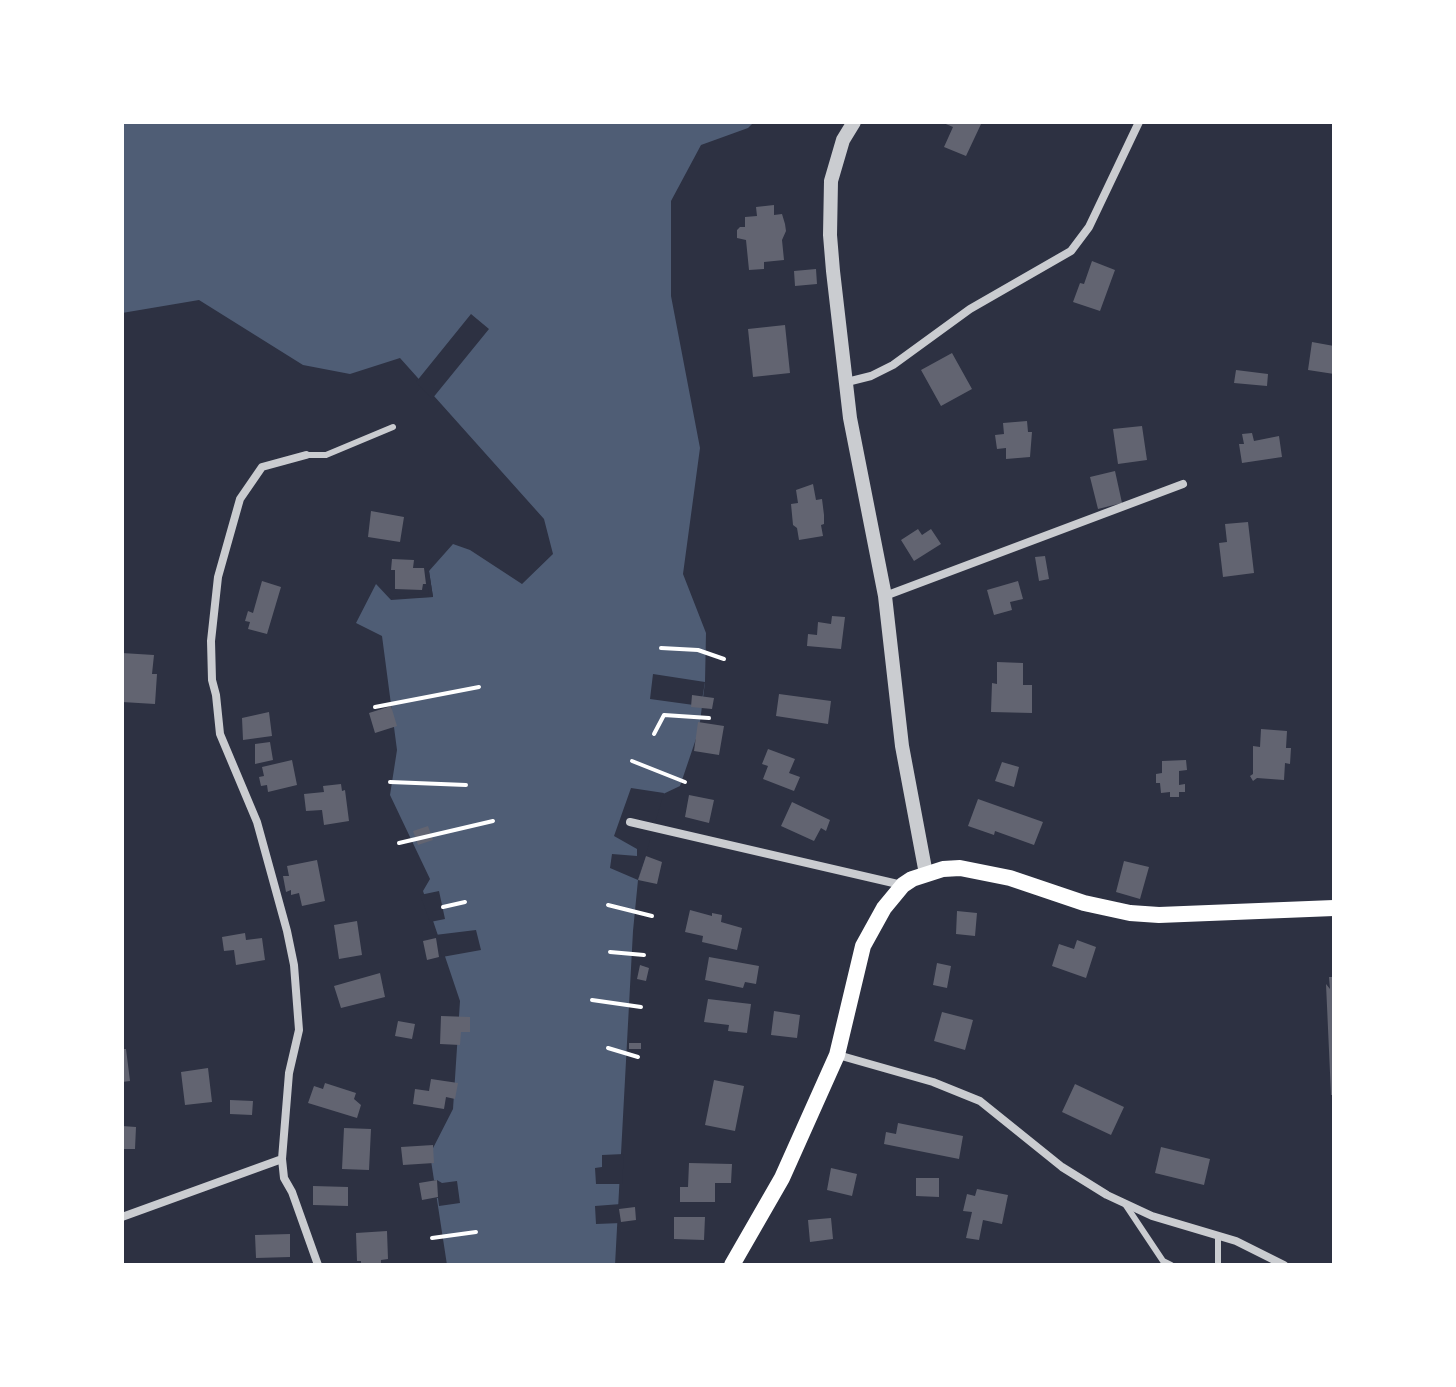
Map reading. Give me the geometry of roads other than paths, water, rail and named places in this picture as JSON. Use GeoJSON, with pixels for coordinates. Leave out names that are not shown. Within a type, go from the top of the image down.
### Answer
{"type":"FeatureCollection","features":[{"type":"Feature","properties":{"kind":"main road"},"geometry":{"type":"LineString","coordinates":[[732,1265],[782,1178],[837,1055],[863,946],[884,908],[903,885],[926,874],[960,868],[981,871],[1084,903],[1130,913],[1159,915],[1334,908]]}},
{"type":"Feature","properties":{"kind":"street"},"geometry":{"type":"LineString","coordinates":[[854,122],[843,140],[829,193],[833,271],[850,418],[885,596],[902,746],[926,874]]}},
{"type":"Feature","properties":{"kind":"street"},"geometry":{"type":"LineString","coordinates":[[847,382],[871,376],[893,365],[970,309],[1071,251],[1089,227],[1139,122]]}},
{"type":"Feature","properties":{"kind":"street"},"geometry":{"type":"LineString","coordinates":[[306,455],[262,467],[240,499],[218,577],[211,641],[212,680],[220,734],[257,822],[294,965],[299,1030],[289,1073],[282,1159],[284,1178],[318,1265]]}},
{"type":"Feature","properties":{"kind":"street"},"geometry":{"type":"LineString","coordinates":[[885,596],[1183,484]]}},
{"type":"Feature","properties":{"kind":"street"},"geometry":{"type":"LineString","coordinates":[[630,822],[903,885]]}},
{"type":"Feature","properties":{"kind":"street"},"geometry":{"type":"LineString","coordinates":[[837,1055],[933,1082],[980,1101],[1085,1183],[1152,1216],[1236,1241],[1284,1265]]}},
{"type":"Feature","properties":{"kind":"street"},"geometry":{"type":"LineString","coordinates":[[122,1217],[282,1159]]}},
{"type":"Feature","properties":{"kind":"lane"},"geometry":{"type":"LineString","coordinates":[[306,455],[326,455],[393,427]]}},
{"type":"Feature","properties":{"kind":"lane"},"geometry":{"type":"LineString","coordinates":[[1125,1204],[1163,1261],[1171,1265]]}},
{"type":"Feature","properties":{"kind":"lane"},"geometry":{"type":"LineString","coordinates":[[1218,1237],[1218,1265]]}},
{"type":"Feature","properties":{"kind":"water"},"geometry":{"type":"Polygon","coordinates":[[[122,122],[754,122],[748,128],[701,145],[671,201],[671,296],[700,448],[683,574],[706,633],[705,682],[699,730],[680,786],[661,795],[638,880],[615,1265],[447,1265],[430,1154],[453,1109],[460,1001],[423,891],[430,879],[390,795],[397,750],[382,636],[356,623],[376,584],[391,600],[433,597],[429,571],[453,544],[470,550],[522,584],[553,554],[544,519],[400,358],[350,374],[303,365],[199,300],[122,313],[122,122]]]}}]}
